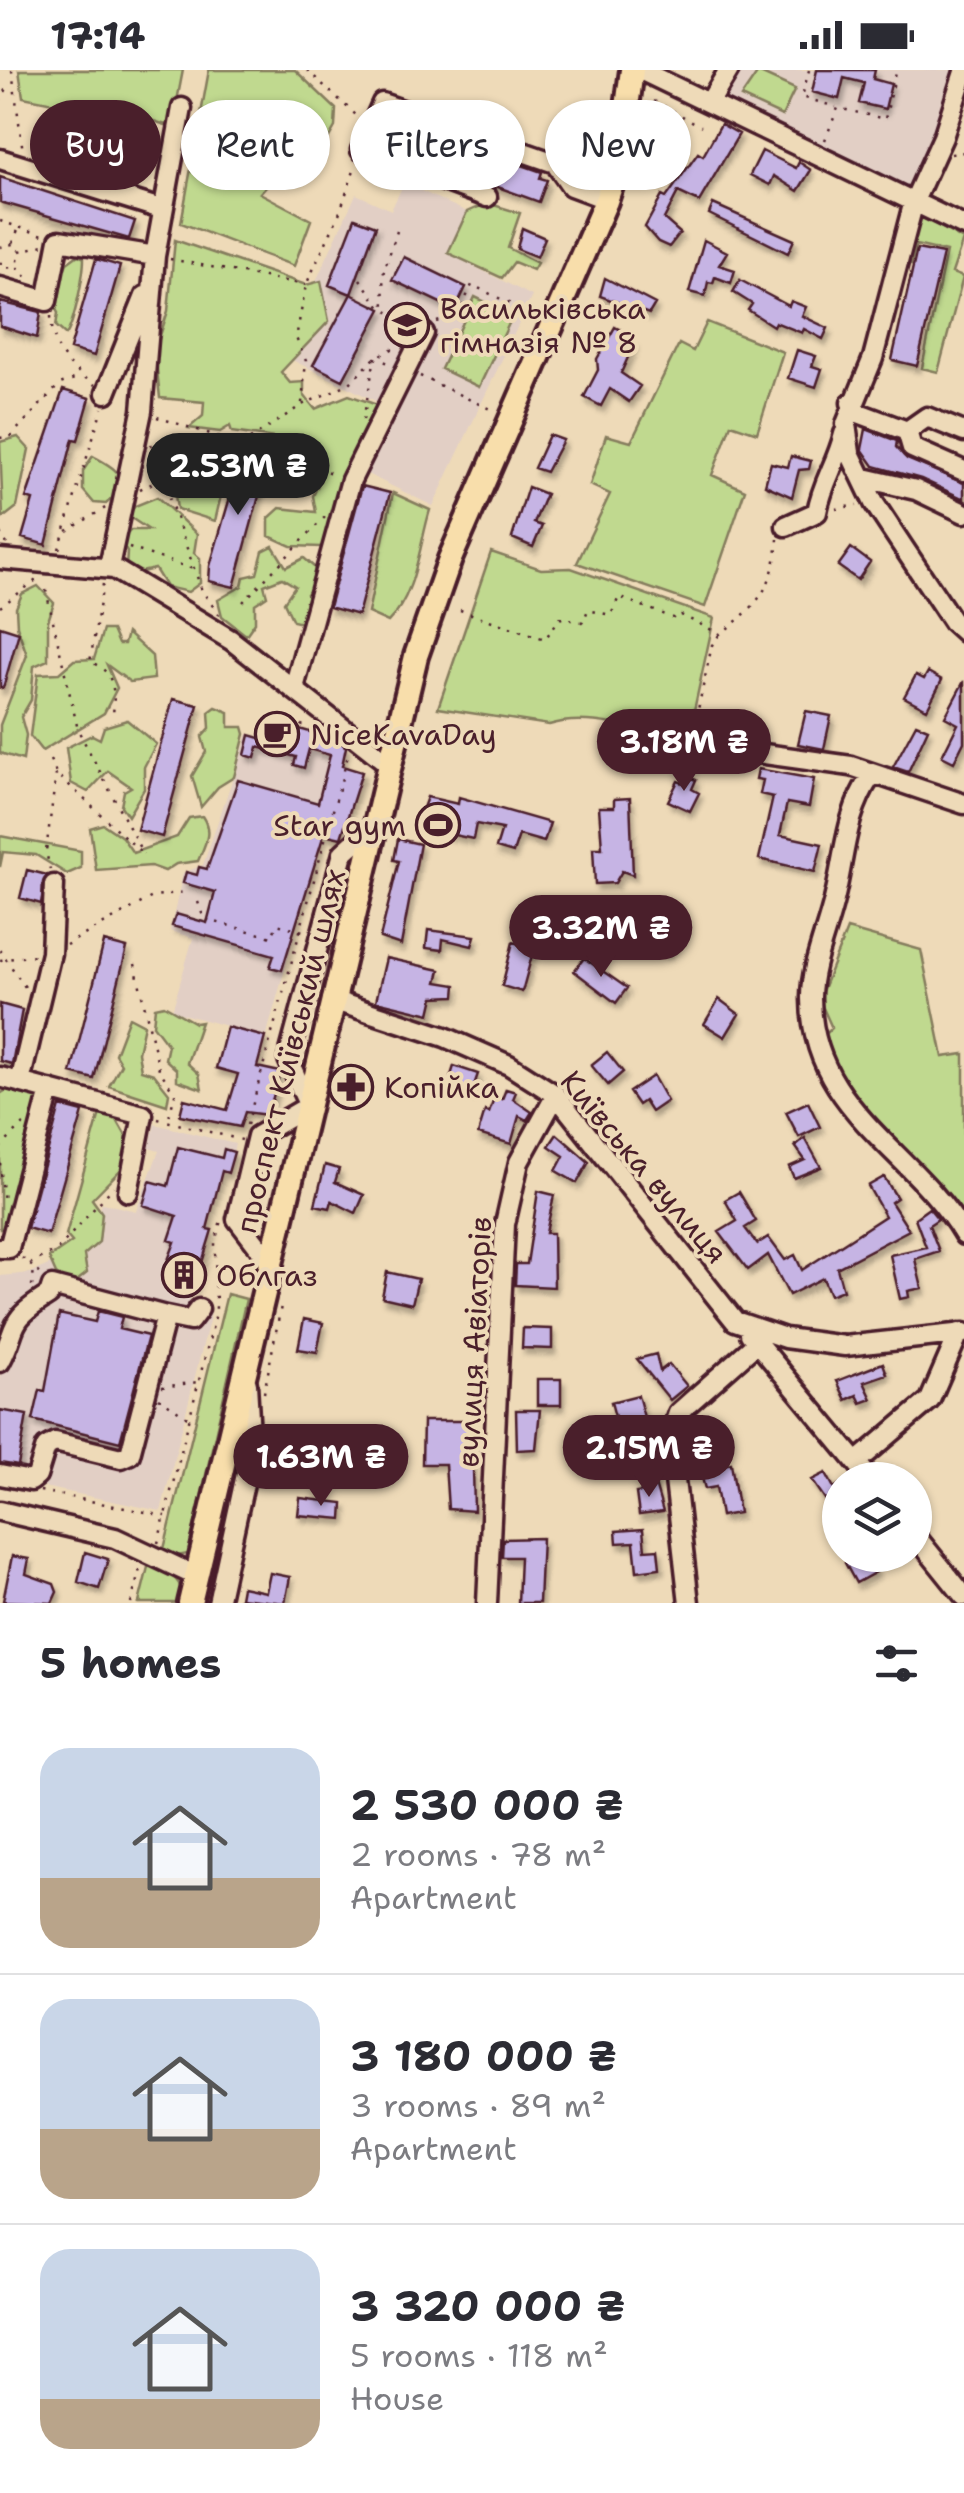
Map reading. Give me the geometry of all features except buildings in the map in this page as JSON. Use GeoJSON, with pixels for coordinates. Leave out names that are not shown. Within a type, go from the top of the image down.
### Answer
{"type":"FeatureCollection","features":[{"type":"Feature","properties":{"kind":"main road","name":"проспект Київський шлях"},"geometry":{"type":"LineString","coordinates":[[190,1603],[416,656],[450,560],[620,159],[632,70]]}},
{"type":"Feature","properties":{"kind":"street"},"geometry":{"type":"LineString","coordinates":[[640,70],[964,226]]}},
{"type":"Feature","properties":{"kind":"street"},"geometry":{"type":"LineString","coordinates":[[710,103],[730,70]]}},
{"type":"Feature","properties":{"kind":"street"},"geometry":{"type":"LineString","coordinates":[[786,526],[817,512],[822,482],[836,464],[851,403],[873,358],[914,202],[942,137],[962,72]]}},
{"type":"Feature","properties":{"kind":"street"},"geometry":{"type":"LineString","coordinates":[[106,570],[142,411],[161,209],[181,113]]}},
{"type":"Feature","properties":{"kind":"street"},"geometry":{"type":"LineString","coordinates":[[525,153],[555,163],[571,186],[602,198]]}},
{"type":"Feature","properties":{"kind":"street"},"geometry":{"type":"LineString","coordinates":[[0,159],[161,209]]}},
{"type":"Feature","properties":{"kind":"street"},"geometry":{"type":"LineString","coordinates":[[468,190],[487,197]]}},
{"type":"Feature","properties":{"kind":"street"},"geometry":{"type":"LineString","coordinates":[[0,287],[47,301],[60,240],[154,266]]}},
{"type":"Feature","properties":{"kind":"street"},"geometry":{"type":"LineString","coordinates":[[106,393],[154,266]]}},
{"type":"Feature","properties":{"kind":"street"},"geometry":{"type":"LineString","coordinates":[[294,688],[351,480],[424,333]]}},
{"type":"Feature","properties":{"kind":"street"},"geometry":{"type":"LineString","coordinates":[[851,403],[856,412],[907,431]]}},
{"type":"Feature","properties":{"kind":"street"},"geometry":{"type":"LineString","coordinates":[[907,431],[927,416],[964,432]]}},
{"type":"Feature","properties":{"kind":"street"},"geometry":{"type":"LineString","coordinates":[[846,424],[850,454],[874,502],[952,622],[964,632]]}},
{"type":"Feature","properties":{"kind":"street"},"geometry":{"type":"LineString","coordinates":[[907,431],[912,448],[964,470]]}},
{"type":"Feature","properties":{"kind":"street"},"geometry":{"type":"LineString","coordinates":[[864,478],[916,490],[964,513]]}},
{"type":"Feature","properties":{"kind":"street"},"geometry":{"type":"LineString","coordinates":[[0,559],[106,570],[231,640],[390,765]]}},
{"type":"Feature","properties":{"kind":"street"},"geometry":{"type":"LineString","coordinates":[[688,743],[850,766],[872,776],[892,776],[964,804]]}},
{"type":"Feature","properties":{"kind":"street"},"geometry":{"type":"LineString","coordinates":[[872,776],[856,798],[846,832],[842,870],[811,992],[813,1032],[823,1067],[863,1122],[948,1208],[964,1235]]}},
{"type":"Feature","properties":{"kind":"street"},"geometry":{"type":"LineString","coordinates":[[270,1262],[237,1219],[257,1136],[306,1105],[288,1060],[343,853],[376,823]]}},
{"type":"Feature","properties":{"kind":"street"},"geometry":{"type":"LineString","coordinates":[[20,1082],[50,953],[54,885]]}},
{"type":"Feature","properties":{"kind":"street","name":"Київська вулиця"},"geometry":{"type":"LineString","coordinates":[[332,1000],[445,1036],[509,1065],[556,1095],[735,1320],[758,1342],[857,1462]]}},
{"type":"Feature","properties":{"kind":"street"},"geometry":{"type":"LineString","coordinates":[[0,1077],[48,1096],[142,1115],[128,1192]]}},
{"type":"Feature","properties":{"kind":"street","name":"вулиця Авіаторів"},"geometry":{"type":"LineString","coordinates":[[487,1603],[505,1224],[519,1162],[556,1095]]}},
{"type":"Feature","properties":{"kind":"street"},"geometry":{"type":"LineString","coordinates":[[4,1248],[48,1096]]}},
{"type":"Feature","properties":{"kind":"street"},"geometry":{"type":"LineString","coordinates":[[0,1362],[10,1328],[25,1310],[49,1295],[52,1286],[190,1321],[199,1309]]}},
{"type":"Feature","properties":{"kind":"street"},"geometry":{"type":"LineString","coordinates":[[0,1475],[31,1481],[38,1476],[46,1447],[55,1442],[122,1458],[130,1454],[166,1316]]}},
{"type":"Feature","properties":{"kind":"street"},"geometry":{"type":"LineString","coordinates":[[735,1320],[785,1338],[846,1346],[961,1333]]}},
{"type":"Feature","properties":{"kind":"street"},"geometry":{"type":"LineString","coordinates":[[857,1462],[930,1400],[961,1333]]}},
{"type":"Feature","properties":{"kind":"street"},"geometry":{"type":"LineString","coordinates":[[690,1603],[670,1436],[678,1413],[758,1342]]}},
{"type":"Feature","properties":{"kind":"street"},"geometry":{"type":"LineString","coordinates":[[218,1603],[251,1452],[247,1374]]}},
{"type":"Feature","properties":{"kind":"street"},"geometry":{"type":"LineString","coordinates":[[0,1512],[115,1538],[196,1576]]}},
{"type":"Feature","properties":{"kind":"street"},"geometry":{"type":"LineString","coordinates":[[932,1556],[964,1596]]}},
{"type":"Feature","properties":{"kind":"path"},"geometry":{"type":"LineString","coordinates":[[0,101],[12,70]]}},
{"type":"Feature","properties":{"kind":"path"},"geometry":{"type":"LineString","coordinates":[[307,70],[350,109]]}},
{"type":"Feature","properties":{"kind":"path"},"geometry":{"type":"LineString","coordinates":[[808,70],[802,97],[885,119],[896,73]]}},
{"type":"Feature","properties":{"kind":"path"},"geometry":{"type":"LineString","coordinates":[[10,81],[24,149],[22,166]]}},
{"type":"Feature","properties":{"kind":"path"},"geometry":{"type":"LineString","coordinates":[[822,147],[838,108]]}},
{"type":"Feature","properties":{"kind":"path"},"geometry":{"type":"LineString","coordinates":[[691,121],[701,126]]}},
{"type":"Feature","properties":{"kind":"path"},"geometry":{"type":"LineString","coordinates":[[302,405],[306,361],[296,338],[306,285],[350,183]]}},
{"type":"Feature","properties":{"kind":"path"},"geometry":{"type":"LineString","coordinates":[[0,221],[60,240]]}},
{"type":"Feature","properties":{"kind":"path"},"geometry":{"type":"LineString","coordinates":[[13,244],[19,227]]}},
{"type":"Feature","properties":{"kind":"path"},"geometry":{"type":"LineString","coordinates":[[385,313],[383,274],[396,231]]}},
{"type":"Feature","properties":{"kind":"path"},"geometry":{"type":"LineString","coordinates":[[20,251],[60,240]]}},
{"type":"Feature","properties":{"kind":"path"},"geometry":{"type":"LineString","coordinates":[[0,246],[13,244]]}},
{"type":"Feature","properties":{"kind":"path"},"geometry":{"type":"LineString","coordinates":[[13,244],[20,251]]}},
{"type":"Feature","properties":{"kind":"path"},"geometry":{"type":"LineString","coordinates":[[16,266],[20,251]]}},
{"type":"Feature","properties":{"kind":"path"},"geometry":{"type":"LineString","coordinates":[[154,266],[306,285]]}},
{"type":"Feature","properties":{"kind":"path"},"geometry":{"type":"LineString","coordinates":[[360,279],[385,313],[424,333]]}},
{"type":"Feature","properties":{"kind":"path"},"geometry":{"type":"LineString","coordinates":[[438,319],[458,316],[472,286],[530,313]]}},
{"type":"Feature","properties":{"kind":"path"},"geometry":{"type":"LineString","coordinates":[[0,607],[54,569],[106,393],[83,376],[52,341],[47,301]]}},
{"type":"Feature","properties":{"kind":"path"},"geometry":{"type":"LineString","coordinates":[[155,456],[189,467],[242,445],[302,405],[350,383],[375,358],[424,333]]}},
{"type":"Feature","properties":{"kind":"path"},"geometry":{"type":"LineString","coordinates":[[0,438],[11,436],[60,384],[83,376]]}},
{"type":"Feature","properties":{"kind":"path"},"geometry":{"type":"LineString","coordinates":[[142,411],[283,456]]}},
{"type":"Feature","properties":{"kind":"path"},"geometry":{"type":"LineString","coordinates":[[150,442],[202,591],[224,620]]}},
{"type":"Feature","properties":{"kind":"path"},"geometry":{"type":"LineString","coordinates":[[817,512],[874,502]]}},
{"type":"Feature","properties":{"kind":"path"},"geometry":{"type":"LineString","coordinates":[[243,602],[320,520],[342,510]]}},
{"type":"Feature","properties":{"kind":"path"},"geometry":{"type":"LineString","coordinates":[[688,743],[712,644],[744,616],[775,575],[778,538],[786,526]]}},
{"type":"Feature","properties":{"kind":"path"},"geometry":{"type":"LineString","coordinates":[[114,543],[194,569]]}},
{"type":"Feature","properties":{"kind":"path"},"geometry":{"type":"LineString","coordinates":[[106,570],[90,662],[110,676],[116,692],[113,715]]}},
{"type":"Feature","properties":{"kind":"path"},"geometry":{"type":"LineString","coordinates":[[46,590],[78,730],[143,854],[56,772],[50,760]]}},
{"type":"Feature","properties":{"kind":"path"},"geometry":{"type":"LineString","coordinates":[[460,610],[545,639],[560,618],[584,622],[588,610],[612,615],[618,598],[676,619],[680,615],[720,634]]}},
{"type":"Feature","properties":{"kind":"path"},"geometry":{"type":"LineString","coordinates":[[54,885],[46,851],[56,772]]}},
{"type":"Feature","properties":{"kind":"path"},"geometry":{"type":"LineString","coordinates":[[0,960],[50,953],[154,896],[186,892]]}},
{"type":"Feature","properties":{"kind":"path"},"geometry":{"type":"LineString","coordinates":[[198,902],[204,919],[272,937],[276,924],[298,929]]}},
{"type":"Feature","properties":{"kind":"path"},"geometry":{"type":"LineString","coordinates":[[0,950],[36,1009]]}},
{"type":"Feature","properties":{"kind":"path"},"geometry":{"type":"LineString","coordinates":[[135,964],[159,1069],[175,1094],[168,1121]]}},
{"type":"Feature","properties":{"kind":"path"},"geometry":{"type":"LineString","coordinates":[[0,1148],[48,1096]]}},
{"type":"Feature","properties":{"kind":"path"},"geometry":{"type":"LineString","coordinates":[[142,1115],[244,1140]]}},
{"type":"Feature","properties":{"kind":"path"},"geometry":{"type":"LineString","coordinates":[[30,1264],[58,1249],[133,1167]]}},
{"type":"Feature","properties":{"kind":"path"},"geometry":{"type":"LineString","coordinates":[[4,1248],[38,1270]]}},
{"type":"Feature","properties":{"kind":"path"},"geometry":{"type":"LineString","coordinates":[[262,1403],[282,1301]]}},
{"type":"Feature","properties":{"kind":"path"},"geometry":{"type":"LineString","coordinates":[[148,1390],[199,1382]]}},
{"type":"Feature","properties":{"kind":"path"},"geometry":{"type":"LineString","coordinates":[[148,1390],[190,1418]]}},
{"type":"Feature","properties":{"kind":"path"},"geometry":{"type":"LineString","coordinates":[[37,1491],[166,1516]]}},
{"type":"Feature","properties":{"kind":"shaded area"},"geometry":{"type":"Polygon","coordinates":[[[744,70],[960,70],[914,191],[724,99],[744,70]]]}},
{"type":"Feature","properties":{"kind":"shaded area","name":"Васильківська гімназія № 8"},"geometry":{"type":"Polygon","coordinates":[[[401,190],[419,190],[467,212],[448,253],[532,296],[433,506],[365,473],[394,410],[282,355],[356,194],[391,210],[401,190]]]}},
{"type":"Feature","properties":{"kind":"shaded area"},"geometry":{"type":"Polygon","coordinates":[[[248,734],[343,760],[266,1037],[172,1011],[193,938],[170,931],[183,873],[203,865],[248,734]]]}},
{"type":"Feature","properties":{"kind":"shaded area"},"geometry":{"type":"Polygon","coordinates":[[[155,1124],[235,1144],[228,1173],[222,1172],[208,1224],[212,1230],[188,1305],[211,1313],[161,1511],[0,1478],[0,1276],[30,1273],[90,1247],[102,1203],[136,1211],[159,1151],[149,1148],[155,1124]]]}},
{"type":"Feature","properties":{"kind":"green space"},"geometry":{"type":"Polygon","coordinates":[[[19,70],[183,70],[172,127],[161,123],[161,100],[23,97],[19,70]]]}},
{"type":"Feature","properties":{"kind":"green space"},"geometry":{"type":"Polygon","coordinates":[[[209,70],[295,70],[327,100],[204,100],[209,70]]]}},
{"type":"Feature","properties":{"kind":"green space"},"geometry":{"type":"Polygon","coordinates":[[[758,72],[795,89],[782,116],[741,97],[758,72]]]}},
{"type":"Feature","properties":{"kind":"green space"},"geometry":{"type":"Polygon","coordinates":[[[330,103],[336,109],[330,136],[330,103]]]}},
{"type":"Feature","properties":{"kind":"green space"},"geometry":{"type":"Polygon","coordinates":[[[187,190],[263,190],[260,193],[311,220],[294,266],[181,223],[187,190]]]}},
{"type":"Feature","properties":{"kind":"green space"},"geometry":{"type":"Polygon","coordinates":[[[487,203],[520,213],[508,248],[537,263],[533,270],[514,262],[502,278],[448,253],[467,212],[487,203]]]}},
{"type":"Feature","properties":{"kind":"green space"},"geometry":{"type":"Polygon","coordinates":[[[923,217],[963,240],[952,273],[963,277],[938,372],[922,368],[946,252],[916,245],[911,265],[902,263],[913,222],[923,217]]]}},
{"type":"Feature","properties":{"kind":"green space"},"geometry":{"type":"Polygon","coordinates":[[[175,240],[306,285],[321,281],[329,321],[281,372],[290,383],[304,382],[304,395],[315,409],[349,395],[377,405],[378,416],[343,471],[339,504],[332,515],[335,527],[322,547],[291,546],[269,536],[269,518],[280,508],[316,512],[313,496],[320,481],[296,480],[274,438],[232,432],[230,426],[220,432],[189,428],[203,416],[204,402],[160,398],[155,351],[168,311],[175,240]]]}},
{"type":"Feature","properties":{"kind":"green space"},"geometry":{"type":"Polygon","coordinates":[[[78,255],[84,258],[82,275],[66,335],[56,326],[58,313],[51,300],[67,263],[78,255]]]}},
{"type":"Feature","properties":{"kind":"green space"},"geometry":{"type":"Polygon","coordinates":[[[475,297],[513,315],[479,387],[441,369],[475,297]]]}},
{"type":"Feature","properties":{"kind":"green space"},"geometry":{"type":"Polygon","coordinates":[[[707,322],[783,352],[757,433],[731,424],[712,475],[745,490],[705,607],[577,563],[610,494],[590,485],[606,435],[631,442],[679,344],[693,351],[707,322]]]}},
{"type":"Feature","properties":{"kind":"green space"},"geometry":{"type":"Polygon","coordinates":[[[18,437],[29,449],[17,507],[3,518],[0,442],[18,437]]]}},
{"type":"Feature","properties":{"kind":"green space"},"geometry":{"type":"Polygon","coordinates":[[[93,456],[113,469],[122,482],[123,488],[106,504],[94,503],[83,490],[83,471],[93,456]]]}},
{"type":"Feature","properties":{"kind":"green space"},"geometry":{"type":"Polygon","coordinates":[[[222,463],[227,470],[215,521],[177,509],[173,481],[222,463]]]}},
{"type":"Feature","properties":{"kind":"green space"},"geometry":{"type":"Polygon","coordinates":[[[393,493],[430,510],[411,584],[388,622],[368,613],[393,493]]]}},
{"type":"Feature","properties":{"kind":"green space"},"geometry":{"type":"Polygon","coordinates":[[[157,497],[197,534],[194,553],[200,558],[200,583],[188,592],[166,587],[155,569],[132,574],[126,568],[127,552],[120,542],[131,530],[149,530],[128,516],[135,506],[157,497]]]}},
{"type":"Feature","properties":{"kind":"green space"},"geometry":{"type":"Polygon","coordinates":[[[273,546],[286,567],[304,558],[314,567],[318,582],[307,594],[319,613],[302,623],[293,621],[284,602],[295,586],[282,578],[264,585],[267,596],[255,604],[255,622],[246,635],[222,616],[218,600],[242,586],[244,577],[257,574],[263,551],[273,546]]]}},
{"type":"Feature","properties":{"kind":"green space"},"geometry":{"type":"Polygon","coordinates":[[[491,552],[541,569],[571,568],[714,618],[688,738],[601,722],[566,721],[549,725],[438,708],[491,552]]]}},
{"type":"Feature","properties":{"kind":"green space"},"geometry":{"type":"Polygon","coordinates":[[[38,586],[54,603],[48,621],[48,660],[34,666],[31,700],[21,717],[26,735],[23,760],[0,753],[0,725],[27,655],[17,626],[16,608],[22,594],[38,586]]]}},
{"type":"Feature","properties":{"kind":"green space"},"geometry":{"type":"Polygon","coordinates":[[[103,630],[112,630],[118,644],[124,644],[127,633],[152,656],[154,679],[130,682],[107,665],[117,688],[104,713],[42,751],[30,736],[38,674],[59,673],[74,660],[94,659],[103,630]]]}},
{"type":"Feature","properties":{"kind":"green space"},"geometry":{"type":"Polygon","coordinates":[[[216,707],[229,712],[229,727],[243,727],[245,734],[234,777],[218,787],[201,807],[192,776],[206,752],[202,737],[210,728],[209,712],[216,707]]]}},
{"type":"Feature","properties":{"kind":"green space"},"geometry":{"type":"Polygon","coordinates":[[[127,720],[156,744],[144,767],[144,789],[128,816],[121,806],[124,791],[131,787],[108,771],[88,792],[71,783],[66,748],[92,735],[100,739],[104,727],[127,720]]]}},
{"type":"Feature","properties":{"kind":"green space"},"geometry":{"type":"Polygon","coordinates":[[[202,816],[207,833],[198,861],[176,864],[165,871],[151,866],[96,870],[90,828],[103,824],[122,837],[133,853],[177,837],[189,818],[202,816]]]}},
{"type":"Feature","properties":{"kind":"green space"},"geometry":{"type":"Polygon","coordinates":[[[0,836],[81,851],[81,868],[67,874],[36,855],[3,852],[0,867],[0,836]]]}},
{"type":"Feature","properties":{"kind":"green space"},"geometry":{"type":"Polygon","coordinates":[[[847,929],[921,950],[943,1057],[964,1054],[964,1218],[947,1195],[865,1112],[832,1065],[823,1037],[832,1028],[819,999],[847,929]]]}},
{"type":"Feature","properties":{"kind":"green space"},"geometry":{"type":"Polygon","coordinates":[[[164,1005],[195,1023],[201,1022],[187,1063],[199,1074],[202,1089],[177,1080],[177,1070],[165,1059],[168,1045],[153,1025],[155,1007],[164,1005]]]}},
{"type":"Feature","properties":{"kind":"green space"},"geometry":{"type":"Polygon","coordinates":[[[129,1017],[144,1025],[138,1052],[141,1070],[154,1074],[169,1093],[167,1105],[109,1086],[121,1064],[115,1054],[129,1017]]]}},
{"type":"Feature","properties":{"kind":"green space"},"geometry":{"type":"Polygon","coordinates":[[[10,1088],[38,1095],[51,1112],[21,1162],[29,1187],[19,1229],[0,1229],[0,1094],[10,1088]]]}},
{"type":"Feature","properties":{"kind":"green space"},"geometry":{"type":"Polygon","coordinates":[[[100,1113],[114,1115],[126,1136],[127,1163],[92,1199],[102,1213],[99,1242],[84,1255],[87,1273],[73,1284],[56,1274],[49,1258],[72,1242],[66,1235],[100,1113]]]}},
{"type":"Feature","properties":{"kind":"green space"},"geometry":{"type":"Polygon","coordinates":[[[227,1294],[246,1299],[188,1554],[177,1556],[164,1549],[227,1294]]]}},
{"type":"Feature","properties":{"kind":"green space"},"geometry":{"type":"Polygon","coordinates":[[[149,1563],[178,1582],[181,1603],[139,1603],[149,1563]]]}},
{"type":"Feature","properties":{"kind":"place","name":"Васильківська гімназія № 8"},"geometry":{"type":"Point","coordinates":[407,325]}},
{"type":"Feature","properties":{"kind":"place","name":"NiceKavaDay"},"geometry":{"type":"Point","coordinates":[277,734]}},
{"type":"Feature","properties":{"kind":"place","name":"Star gym"},"geometry":{"type":"Point","coordinates":[438,825]}},
{"type":"Feature","properties":{"kind":"place","name":"Копійка"},"geometry":{"type":"Point","coordinates":[351,1087]}},
{"type":"Feature","properties":{"kind":"place","name":"Облгаз"},"geometry":{"type":"Point","coordinates":[184,1275]}}]}
